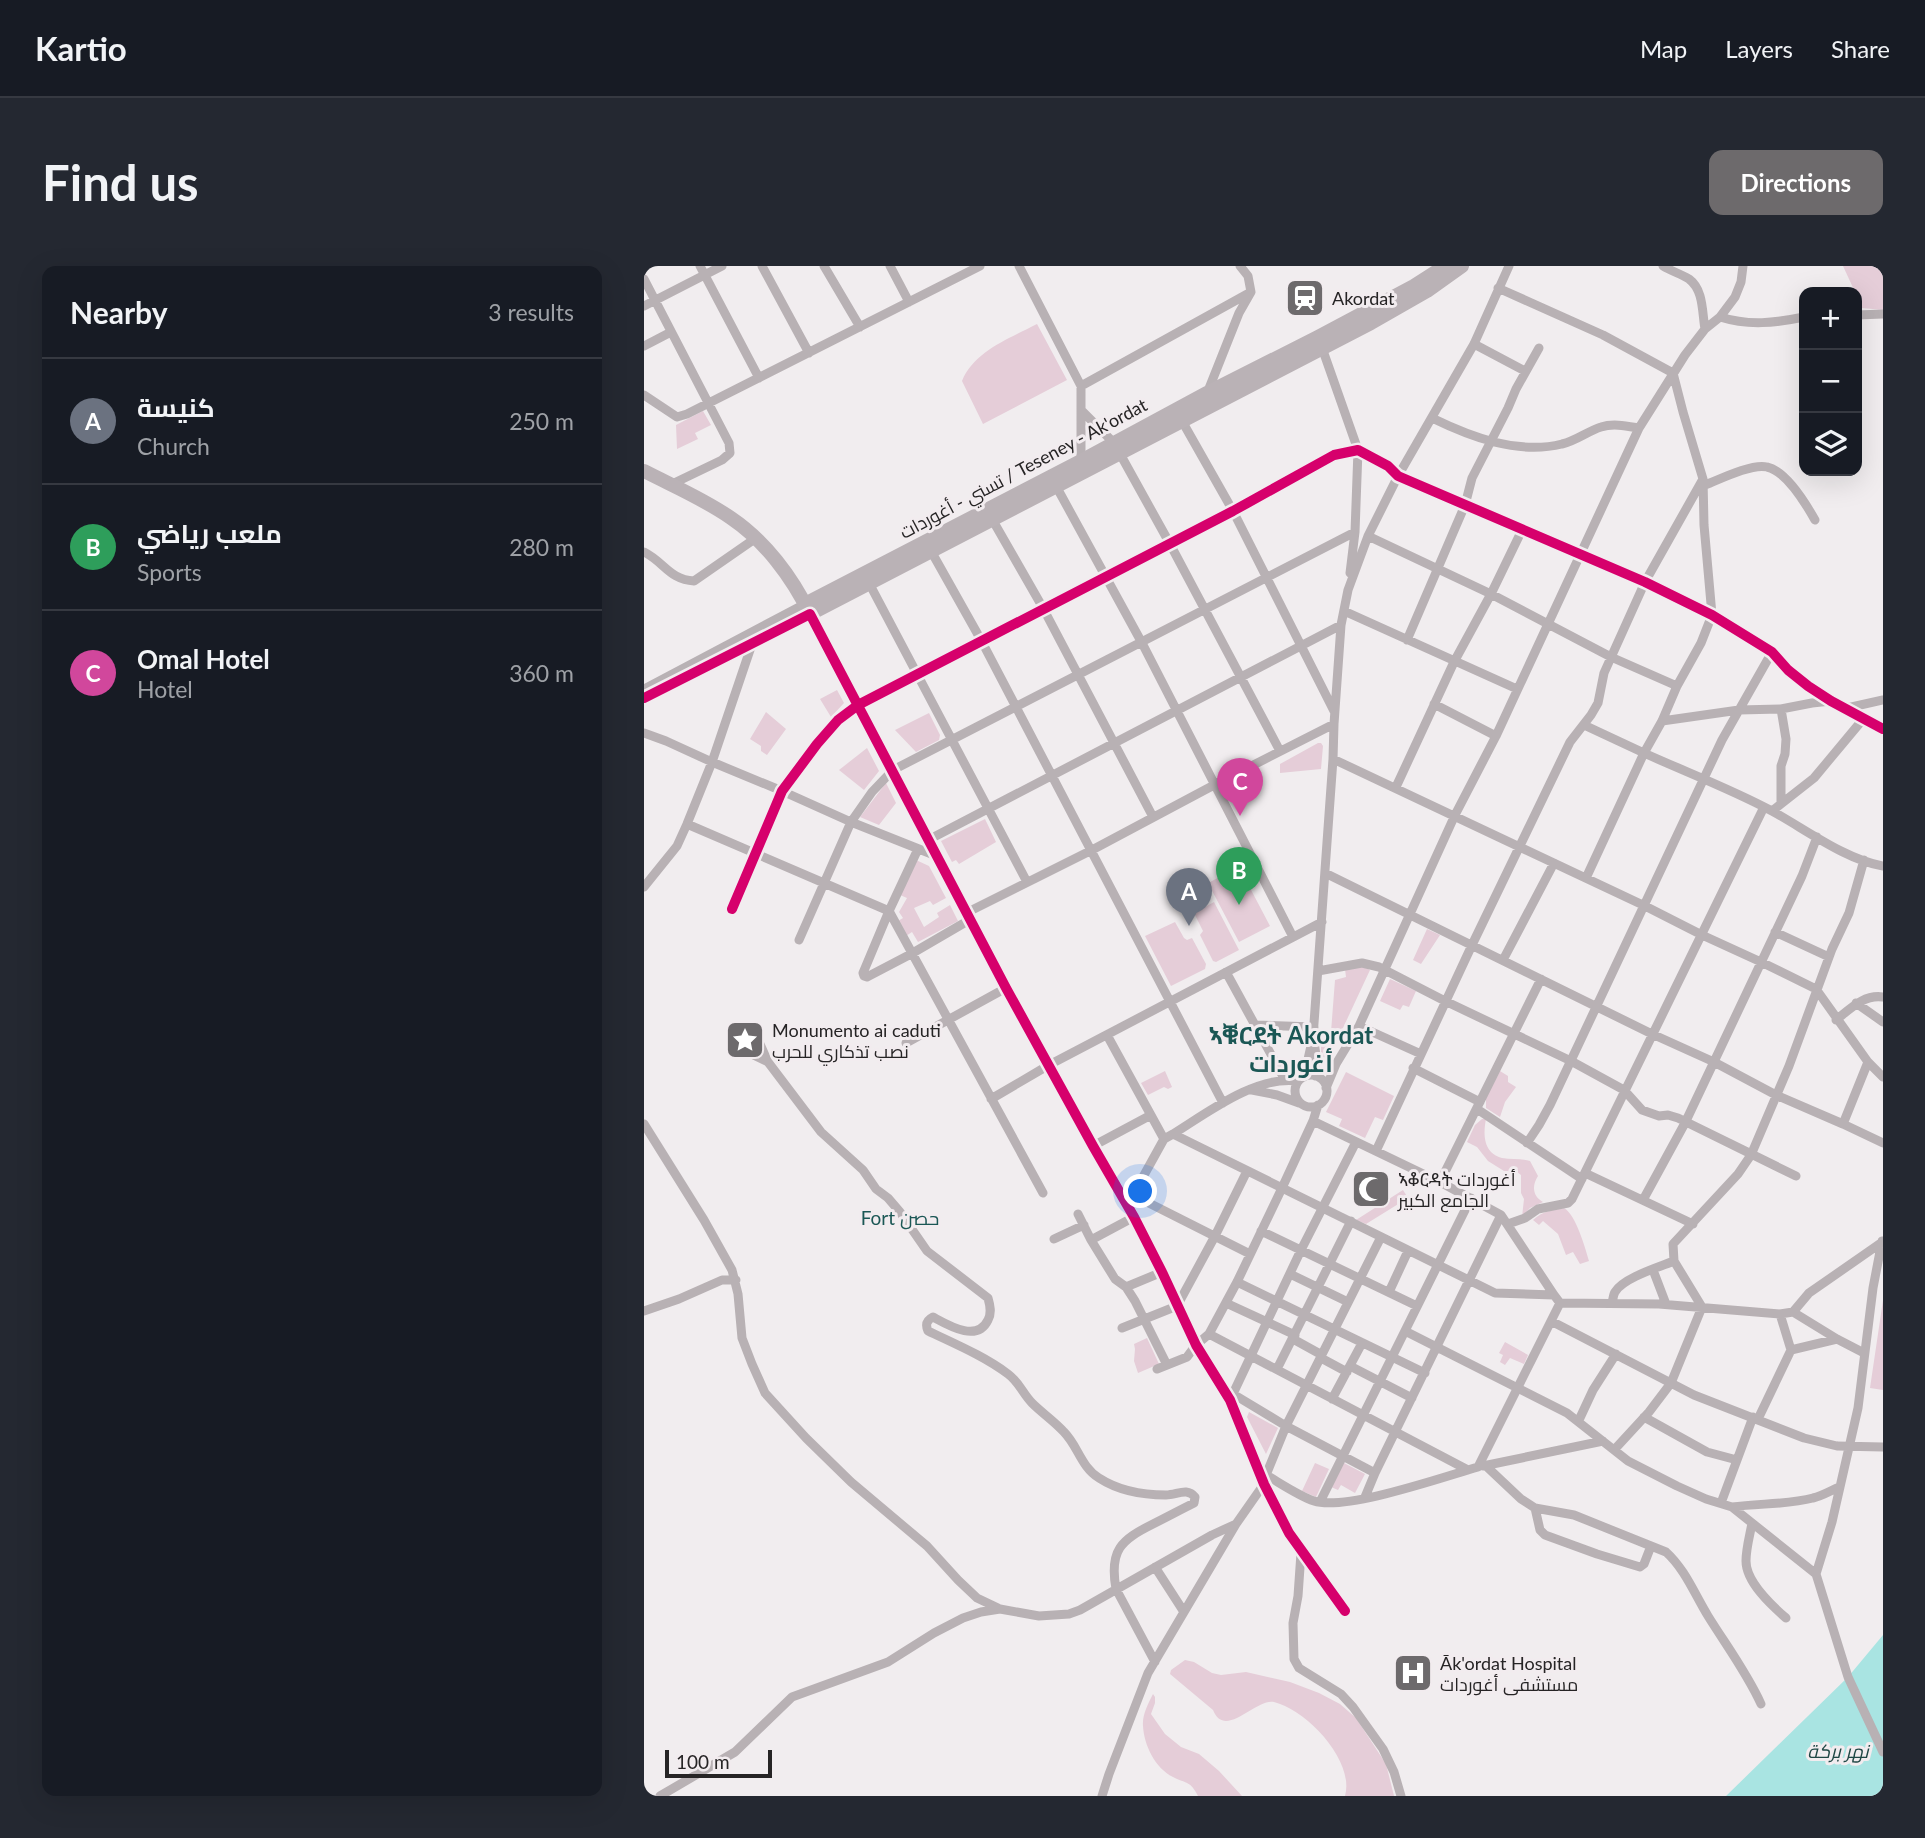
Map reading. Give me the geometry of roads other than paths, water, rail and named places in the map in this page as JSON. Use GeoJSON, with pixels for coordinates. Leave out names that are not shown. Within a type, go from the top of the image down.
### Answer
{"type":"FeatureCollection","features":[{"type":"Feature","properties":{"kind":"main road","name":"تسني - أغوردات / Teseney - Ak'ordat"},"geometry":{"type":"LineString","coordinates":[[808,609],[1081,461],[1117,448],[1207,393],[1320,342],[1446,266]]}},
{"type":"Feature","properties":{"kind":"main road"},"geometry":{"type":"LineString","coordinates":[[644,471],[730,517],[756,538],[785,572],[808,609],[869,583],[1056,486],[1117,448],[1182,421],[1320,342],[1427,291],[1462,266]]}},
{"type":"Feature","properties":{"kind":"street"},"geometry":{"type":"LineString","coordinates":[[644,306],[702,271],[722,266]]}},
{"type":"Feature","properties":{"kind":"street"},"geometry":{"type":"LineString","coordinates":[[762,266],[809,353]]}},
{"type":"Feature","properties":{"kind":"street"},"geometry":{"type":"LineString","coordinates":[[824,266],[860,327]]}},
{"type":"Feature","properties":{"kind":"street"},"geometry":{"type":"LineString","coordinates":[[890,266],[909,302]]}},
{"type":"Feature","properties":{"kind":"street"},"geometry":{"type":"LineString","coordinates":[[954,266],[960,276]]}},
{"type":"Feature","properties":{"kind":"street"},"geometry":{"type":"LineString","coordinates":[[644,395],[677,417],[687,414],[980,266]]}},
{"type":"Feature","properties":{"kind":"street"},"geometry":{"type":"LineString","coordinates":[[1019,266],[1081,386],[1081,461]]}},
{"type":"Feature","properties":{"kind":"street"},"geometry":{"type":"LineString","coordinates":[[1207,393],[1239,313],[1251,292],[1248,276],[1240,266]]}},
{"type":"Feature","properties":{"kind":"street"},"geometry":{"type":"LineString","coordinates":[[1348,590],[1368,536],[1398,476],[1474,344],[1509,266]]}},
{"type":"Feature","properties":{"kind":"street"},"geometry":{"type":"LineString","coordinates":[[1663,266],[1695,284],[1699,292],[1705,329]]}},
{"type":"Feature","properties":{"kind":"street"},"geometry":{"type":"LineString","coordinates":[[1078,1214],[1115,1279],[1126,1287],[1143,1319],[1162,1367],[1186,1357],[1209,1335],[1237,1282],[1313,1121],[1318,1105],[1325,1098],[1326,1088],[1336,1064],[1359,1026],[1455,815],[1496,736],[1639,428],[1673,373],[1705,329],[1720,317],[1735,297],[1743,266]]}},
{"type":"Feature","properties":{"kind":"street"},"geometry":{"type":"LineString","coordinates":[[702,271],[759,378]]}},
{"type":"Feature","properties":{"kind":"street"},"geometry":{"type":"LineString","coordinates":[[644,279],[729,443],[730,453],[722,460],[670,485]]}},
{"type":"Feature","properties":{"kind":"street"},"geometry":{"type":"LineString","coordinates":[[1498,288],[1603,335],[1673,373],[1703,483],[1712,615],[1701,643],[1644,753],[1586,878]]}},
{"type":"Feature","properties":{"kind":"street"},"geometry":{"type":"LineString","coordinates":[[1081,386],[1251,292]]}},
{"type":"Feature","properties":{"kind":"street"},"geometry":{"type":"LineString","coordinates":[[1862,315],[1883,314]]}},
{"type":"Feature","properties":{"kind":"street"},"geometry":{"type":"LineString","coordinates":[[1720,317],[1754,324],[1799,318]]}},
{"type":"Feature","properties":{"kind":"street"},"geometry":{"type":"LineString","coordinates":[[644,346],[671,332]]}},
{"type":"Feature","properties":{"kind":"street"},"geometry":{"type":"LineString","coordinates":[[1300,1103],[1295,1089],[1301,1079],[1313,1032],[1341,625],[1355,532],[1358,450],[1320,342]]}},
{"type":"Feature","properties":{"kind":"street"},"geometry":{"type":"LineString","coordinates":[[1474,344],[1525,371]]}},
{"type":"Feature","properties":{"kind":"street"},"geometry":{"type":"LineString","coordinates":[[1406,640],[1465,505],[1472,478],[1539,348]]}},
{"type":"Feature","properties":{"kind":"street"},"geometry":{"type":"LineString","coordinates":[[1081,410],[1117,448],[1280,751]]}},
{"type":"Feature","properties":{"kind":"street"},"geometry":{"type":"LineString","coordinates":[[1432,418],[1465,434],[1491,442],[1527,447],[1559,445],[1602,426],[1639,428]]}},
{"type":"Feature","properties":{"kind":"street"},"geometry":{"type":"LineString","coordinates":[[1182,421],[1233,511],[1335,712]]}},
{"type":"Feature","properties":{"kind":"street"},"geometry":{"type":"LineString","coordinates":[[732,909],[782,791],[838,720],[858,705],[1233,511],[1334,455],[1358,450],[1388,466],[1398,476],[1646,582],[1712,615],[1772,652],[1788,670],[1808,686],[1883,729]]}},
{"type":"Feature","properties":{"kind":"street"},"geometry":{"type":"LineString","coordinates":[[1376,1151],[1413,1068],[1570,742],[1600,699],[1604,673],[1646,582],[1703,483],[1765,466],[1788,482],[1815,520]]}},
{"type":"Feature","properties":{"kind":"street"},"geometry":{"type":"LineString","coordinates":[[1056,486],[1142,643],[1293,937]]}},
{"type":"Feature","properties":{"kind":"street"},"geometry":{"type":"LineString","coordinates":[[992,519],[1043,608],[1153,817]]}},
{"type":"Feature","properties":{"kind":"street"},"geometry":{"type":"LineString","coordinates":[[1396,787],[1454,662],[1522,530]]}},
{"type":"Feature","properties":{"kind":"street"},"geometry":{"type":"LineString","coordinates":[[799,940],[851,822],[872,792],[893,770],[1355,532]]}},
{"type":"Feature","properties":{"kind":"street"},"geometry":{"type":"LineString","coordinates":[[1368,536],[1491,594],[1611,657],[1677,686]]}},
{"type":"Feature","properties":{"kind":"street"},"geometry":{"type":"LineString","coordinates":[[644,552],[660,562],[675,577],[694,581],[756,538]]}},
{"type":"Feature","properties":{"kind":"street"},"geometry":{"type":"LineString","coordinates":[[931,551],[1017,708],[1223,1103]]}},
{"type":"Feature","properties":{"kind":"street"},"geometry":{"type":"LineString","coordinates":[[869,583],[1027,882]]}},
{"type":"Feature","properties":{"kind":"street"},"geometry":{"type":"LineString","coordinates":[[644,698],[751,644],[808,609]]}},
{"type":"Feature","properties":{"kind":"street"},"geometry":{"type":"LineString","coordinates":[[644,689],[808,609]]}},
{"type":"Feature","properties":{"kind":"street"},"geometry":{"type":"LineString","coordinates":[[808,609],[1006,988],[1134,1217],[1196,1345],[1232,1397],[1264,1479],[1289,1533],[1345,1612]]}},
{"type":"Feature","properties":{"kind":"street"},"geometry":{"type":"LineString","coordinates":[[1344,611],[1517,689]]}},
{"type":"Feature","properties":{"kind":"street"},"geometry":{"type":"LineString","coordinates":[[930,839],[1341,625]]}},
{"type":"Feature","properties":{"kind":"street"},"geometry":{"type":"LineString","coordinates":[[644,887],[677,846],[687,824],[712,762],[751,644]]}},
{"type":"Feature","properties":{"kind":"street"},"geometry":{"type":"LineString","coordinates":[[1527,1143],[1571,1061],[1704,780],[1772,652]]}},
{"type":"Feature","properties":{"kind":"street"},"geometry":{"type":"LineString","coordinates":[[1847,708],[1883,700]]}},
{"type":"Feature","properties":{"kind":"street"},"geometry":{"type":"LineString","coordinates":[[1662,722],[1739,710],[1781,709],[1831,701]]}},
{"type":"Feature","properties":{"kind":"street"},"geometry":{"type":"LineString","coordinates":[[1434,704],[1496,736]]}},
{"type":"Feature","properties":{"kind":"street"},"geometry":{"type":"LineString","coordinates":[[1781,709],[1786,738],[1781,766],[1781,802]]}},
{"type":"Feature","properties":{"kind":"street"},"geometry":{"type":"LineString","coordinates":[[1508,1224],[1525,1218],[1538,1209],[1568,1203],[1768,809],[1814,778],[1864,718]]}},
{"type":"Feature","properties":{"kind":"street"},"geometry":{"type":"LineString","coordinates":[[918,849],[888,911],[863,973],[866,977],[911,954],[1027,882],[1334,724]]}},
{"type":"Feature","properties":{"kind":"street"},"geometry":{"type":"LineString","coordinates":[[1584,725],[1768,809],[1864,860],[1883,866]]}},
{"type":"Feature","properties":{"kind":"street"},"geometry":{"type":"LineString","coordinates":[[644,733],[939,857]]}},
{"type":"Feature","properties":{"kind":"street"},"geometry":{"type":"LineString","coordinates":[[1333,759],[1816,989],[1836,1020],[1883,1077]]}},
{"type":"Feature","properties":{"kind":"street"},"geometry":{"type":"LineString","coordinates":[[687,824],[888,911],[1043,1193]]}},
{"type":"Feature","properties":{"kind":"street"},"geometry":{"type":"LineString","coordinates":[[1643,1200],[1685,1123],[1802,876],[1817,837]]}},
{"type":"Feature","properties":{"kind":"street"},"geometry":{"type":"LineString","coordinates":[[1702,1307],[1674,1261],[1674,1244],[1738,1174],[1751,1155],[1789,1066],[1829,957],[1849,914],[1864,860]]}},
{"type":"Feature","properties":{"kind":"street"},"geometry":{"type":"LineString","coordinates":[[1503,960],[1554,863]]}},
{"type":"Feature","properties":{"kind":"street"},"geometry":{"type":"LineString","coordinates":[[1325,873],[1714,1062],[1776,1095],[1883,1143]]}},
{"type":"Feature","properties":{"kind":"street"},"geometry":{"type":"LineString","coordinates":[[991,1099],[1049,1065],[1322,922]]}},
{"type":"Feature","properties":{"kind":"street"},"geometry":{"type":"LineString","coordinates":[[1775,932],[1829,957]]}},
{"type":"Feature","properties":{"kind":"street"},"geometry":{"type":"LineString","coordinates":[[1318,971],[1362,963],[1379,967],[1571,1061],[1624,1090],[1642,1110],[1659,1116],[1668,1115],[1796,1176]]}},
{"type":"Feature","properties":{"kind":"street"},"geometry":{"type":"LineString","coordinates":[[1226,972],[1285,1080]]}},
{"type":"Feature","properties":{"kind":"street"},"geometry":{"type":"LineString","coordinates":[[1440,1182],[1541,979]]}},
{"type":"Feature","properties":{"kind":"street"},"geometry":{"type":"LineString","coordinates":[[906,1043],[1006,988]]}},
{"type":"Feature","properties":{"kind":"street"},"geometry":{"type":"LineString","coordinates":[[1836,1020],[1856,1003],[1869,997],[1883,997]]}},
{"type":"Feature","properties":{"kind":"street"},"geometry":{"type":"LineString","coordinates":[[1856,1003],[1883,1022]]}},
{"type":"Feature","properties":{"kind":"street"},"geometry":{"type":"LineString","coordinates":[[1255,1025],[1313,1032]]}},
{"type":"Feature","properties":{"kind":"street"},"geometry":{"type":"LineString","coordinates":[[1359,1026],[1421,1054]]}},
{"type":"Feature","properties":{"kind":"street"},"geometry":{"type":"LineString","coordinates":[[1313,1032],[1317,1077],[1326,1088]]}},
{"type":"Feature","properties":{"kind":"street"},"geometry":{"type":"LineString","coordinates":[[1107,1034],[1151,1115],[1169,1137],[1247,1171],[1495,1293],[1780,1314],[1793,1312],[1864,1353]]}},
{"type":"Feature","properties":{"kind":"street"},"geometry":{"type":"LineString","coordinates":[[768,1062],[821,1132],[863,1170],[876,1189],[888,1198],[927,1251],[988,1298],[991,1306],[988,1321],[978,1331],[948,1327],[933,1317],[927,1322],[928,1331],[976,1354],[1010,1376],[1029,1400],[1067,1435],[1088,1470],[1097,1477],[1132,1492],[1167,1495],[1185,1491],[1195,1497],[1194,1503],[1130,1536],[1116,1555],[1116,1589],[1155,1662]]}},
{"type":"Feature","properties":{"kind":"street"},"geometry":{"type":"LineString","coordinates":[[1843,1124],[1868,1062]]}},
{"type":"Feature","properties":{"kind":"street"},"geometry":{"type":"LineString","coordinates":[[1124,1201],[1133,1195],[1169,1137],[1250,1089],[1272,1082],[1317,1077],[1336,1064]]}},
{"type":"Feature","properties":{"kind":"street"},"geometry":{"type":"LineString","coordinates":[[1413,1068],[1478,1105],[1527,1143],[1583,1176],[1693,1224]]}},
{"type":"Feature","properties":{"kind":"street"},"geometry":{"type":"LineString","coordinates":[[1250,1089],[1277,1095],[1309,1107],[1318,1105]]}},
{"type":"Feature","properties":{"kind":"street"},"geometry":{"type":"LineString","coordinates":[[1093,1146],[1151,1115]]}},
{"type":"Feature","properties":{"kind":"street"},"geometry":{"type":"LineString","coordinates":[[1313,1121],[1440,1182],[1501,1215],[1557,1299]]}},
{"type":"Feature","properties":{"kind":"street"},"geometry":{"type":"LineString","coordinates":[[644,1124],[732,1270],[736,1280],[742,1338],[765,1393],[851,1482],[927,1546],[977,1598],[1000,1609],[1039,1616],[1069,1614],[1236,1524]]}},
{"type":"Feature","properties":{"kind":"street"},"geometry":{"type":"LineString","coordinates":[[1232,1397],[1301,1250],[1356,1142]]}},
{"type":"Feature","properties":{"kind":"street"},"geometry":{"type":"LineString","coordinates":[[1122,1328],[1177,1306],[1247,1171]]}},
{"type":"Feature","properties":{"kind":"street"},"geometry":{"type":"LineString","coordinates":[[1133,1195],[1250,1254]]}},
{"type":"Feature","properties":{"kind":"street"},"geometry":{"type":"LineString","coordinates":[[1320,1502],[1471,1198]]}},
{"type":"Feature","properties":{"kind":"street"},"geometry":{"type":"LineString","coordinates":[[1365,1497],[1501,1215]]}},
{"type":"Feature","properties":{"kind":"street"},"geometry":{"type":"LineString","coordinates":[[1091,1240],[1134,1217]]}},
{"type":"Feature","properties":{"kind":"street"},"geometry":{"type":"LineString","coordinates":[[1277,1369],[1351,1221]]}},
{"type":"Feature","properties":{"kind":"street"},"geometry":{"type":"LineString","coordinates":[[1054,1239],[1084,1225]]}},
{"type":"Feature","properties":{"kind":"street"},"geometry":{"type":"LineString","coordinates":[[1261,1231],[1417,1306]]}},
{"type":"Feature","properties":{"kind":"street"},"geometry":{"type":"LineString","coordinates":[[1102,1796],[1142,1686],[1264,1479],[1286,1426],[1381,1237]]}},
{"type":"Feature","properties":{"kind":"street"},"geometry":{"type":"LineString","coordinates":[[1793,1312],[1809,1293],[1882,1241]]}},
{"type":"Feature","properties":{"kind":"street"},"geometry":{"type":"LineString","coordinates":[[1816,1574],[1827,1540],[1858,1408],[1872,1288],[1882,1241]]}},
{"type":"Feature","properties":{"kind":"street"},"geometry":{"type":"LineString","coordinates":[[1389,1292],[1408,1251]]}},
{"type":"Feature","properties":{"kind":"street"},"geometry":{"type":"LineString","coordinates":[[1612,1303],[1616,1289],[1629,1280],[1674,1261]]}},
{"type":"Feature","properties":{"kind":"street"},"geometry":{"type":"LineString","coordinates":[[1654,1270],[1666,1304]]}},
{"type":"Feature","properties":{"kind":"street"},"geometry":{"type":"LineString","coordinates":[[1126,1287],[1162,1272]]}},
{"type":"Feature","properties":{"kind":"street"},"geometry":{"type":"LineString","coordinates":[[1290,1274],[1348,1302]]}},
{"type":"Feature","properties":{"kind":"street"},"geometry":{"type":"LineString","coordinates":[[644,1311],[722,1280],[736,1280]]}},
{"type":"Feature","properties":{"kind":"street"},"geometry":{"type":"LineString","coordinates":[[1237,1282],[1425,1373]]}},
{"type":"Feature","properties":{"kind":"street"},"geometry":{"type":"LineString","coordinates":[[1482,1466],[1550,1321],[1557,1299]]}},
{"type":"Feature","properties":{"kind":"street"},"geometry":{"type":"LineString","coordinates":[[1226,1303],[1294,1337],[1322,1357],[1380,1381],[1412,1398]]}},
{"type":"Feature","properties":{"kind":"street"},"geometry":{"type":"LineString","coordinates":[[1614,1450],[1644,1418],[1671,1383],[1702,1307]]}},
{"type":"Feature","properties":{"kind":"street"},"geometry":{"type":"LineString","coordinates":[[1721,1503],[1755,1418],[1791,1350],[1780,1314]]}},
{"type":"Feature","properties":{"kind":"street"},"geometry":{"type":"LineString","coordinates":[[1550,1321],[1694,1395],[1804,1438],[1823,1444],[1883,1447]]}},
{"type":"Feature","properties":{"kind":"street"},"geometry":{"type":"LineString","coordinates":[[1405,1331],[1541,1398],[1578,1420],[1629,1461],[1677,1486],[1732,1507],[1816,1574],[1848,1677],[1883,1752]]}},
{"type":"Feature","properties":{"kind":"street"},"geometry":{"type":"LineString","coordinates":[[1209,1335],[1468,1470]]}},
{"type":"Feature","properties":{"kind":"street"},"geometry":{"type":"LineString","coordinates":[[1791,1350],[1837,1339]]}},
{"type":"Feature","properties":{"kind":"street"},"geometry":{"type":"LineString","coordinates":[[1332,1399],[1362,1343]]}},
{"type":"Feature","properties":{"kind":"street"},"geometry":{"type":"LineString","coordinates":[[1578,1420],[1592,1390],[1616,1354]]}},
{"type":"Feature","properties":{"kind":"street"},"geometry":{"type":"LineString","coordinates":[[1232,1397],[1375,1473]]}},
{"type":"Feature","properties":{"kind":"street"},"geometry":{"type":"LineString","coordinates":[[1644,1418],[1707,1452],[1737,1460]]}},
{"type":"Feature","properties":{"kind":"street"},"geometry":{"type":"LineString","coordinates":[[1264,1479],[1315,1501],[1345,1502],[1482,1466],[1603,1441]]}},
{"type":"Feature","properties":{"kind":"street"},"geometry":{"type":"LineString","coordinates":[[1482,1466],[1535,1508],[1574,1516],[1666,1552],[1673,1558],[1753,1685],[1761,1704]]}},
{"type":"Feature","properties":{"kind":"street"},"geometry":{"type":"LineString","coordinates":[[1732,1507],[1797,1502],[1839,1487]]}},
{"type":"Feature","properties":{"kind":"street"},"geometry":{"type":"LineString","coordinates":[[1535,1508],[1540,1530],[1545,1535],[1621,1562],[1640,1567],[1644,1564],[1651,1546]]}},
{"type":"Feature","properties":{"kind":"street"},"geometry":{"type":"LineString","coordinates":[[1752,1523],[1746,1563],[1748,1574],[1768,1602],[1786,1618]]}},
{"type":"Feature","properties":{"kind":"street"},"geometry":{"type":"LineString","coordinates":[[1301,1553],[1293,1623],[1294,1660],[1299,1668],[1341,1694],[1353,1707],[1382,1749],[1394,1772],[1401,1796]]}},
{"type":"Feature","properties":{"kind":"street"},"geometry":{"type":"LineString","coordinates":[[1155,1567],[1184,1612]]}},
{"type":"Feature","properties":{"kind":"street"},"geometry":{"type":"LineString","coordinates":[[660,1796],[735,1752],[792,1697],[888,1662],[963,1618],[1000,1609]]}},
{"type":"Feature","properties":{"kind":"water","name":"نهر بركة"},"geometry":{"type":"Polygon","coordinates":[[[1883,1635],[1883,1796],[1726,1796],[1848,1677],[1883,1635]]]}},
{"type":"Feature","properties":{"kind":"place","name":"Akordat"},"geometry":{"type":"Point","coordinates":[1305,298]}},
{"type":"Feature","properties":{"kind":"place","name":"Omal Hotel"},"geometry":{"type":"Point","coordinates":[1240,816]}},
{"type":"Feature","properties":{"kind":"place","name":"ملعب رياضي"},"geometry":{"type":"Point","coordinates":[1239,905]}},
{"type":"Feature","properties":{"kind":"place","name":"كنيسة"},"geometry":{"type":"Point","coordinates":[1189,926]}},
{"type":"Feature","properties":{"kind":"place","name":"Monumento ai caduti نصب تذكاري للحرب"},"geometry":{"type":"Point","coordinates":[745,1040]}},
{"type":"Feature","properties":{"kind":"place","name":"ኣቆርዳት أغوردات الجامع الكبير"},"geometry":{"type":"Point","coordinates":[1371,1189]}},
{"type":"Feature","properties":{"kind":"place","name":"Āk'ordat Hospital مستشفى أغوردات"},"geometry":{"type":"Point","coordinates":[1413,1673]}},
{"type":"Feature","properties":{"kind":"district","name":"ኣቑርደት Akordat أغوردات"},"geometry":{"type":"Point","coordinates":[1291,1048]}},
{"type":"Feature","properties":{"kind":"district","name":"Fort حصن"},"geometry":{"type":"Point","coordinates":[900,1217]}}]}
